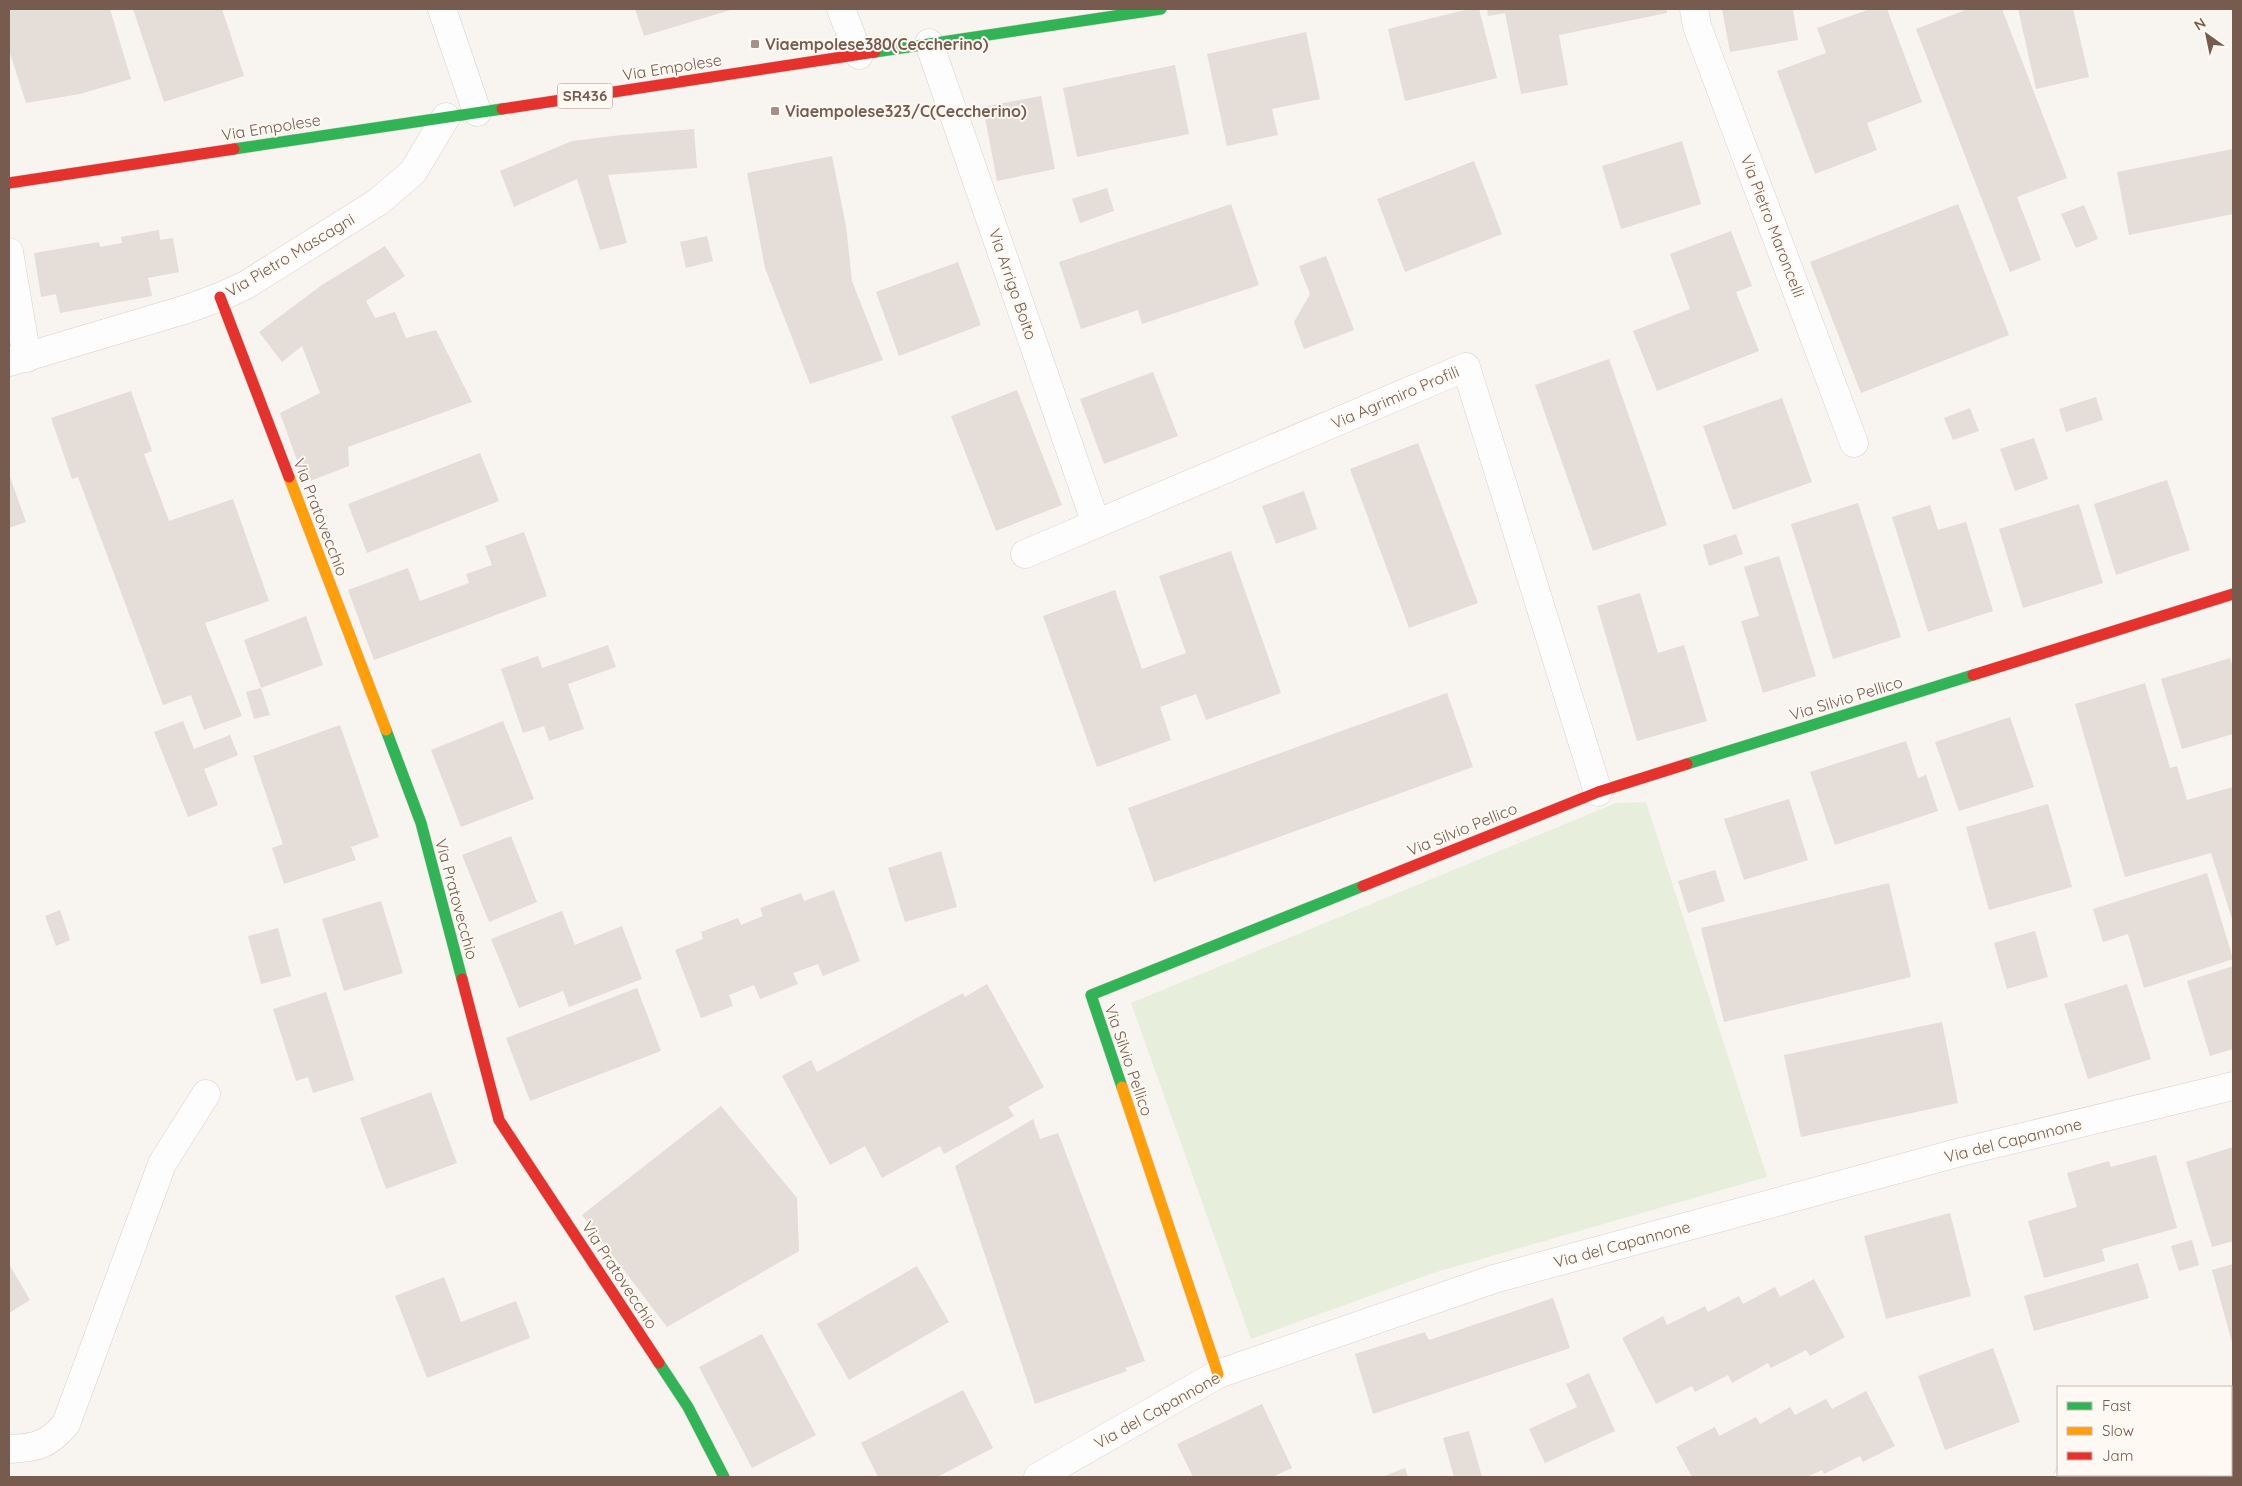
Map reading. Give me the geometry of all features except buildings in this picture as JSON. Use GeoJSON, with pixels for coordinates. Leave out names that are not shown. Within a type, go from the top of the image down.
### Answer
{"type":"FeatureCollection","features":[{"type":"Feature","properties":{"kind":"street"},"geometry":{"type":"LineString","coordinates":[[442,9],[477,112]]}},
{"type":"Feature","properties":{"kind":"street"},"geometry":{"type":"LineString","coordinates":[[842,9],[859,55]]}},
{"type":"Feature","properties":{"kind":"street","name":"Via Empolese"},"geometry":{"type":"LineString","coordinates":[[9,183],[1161,9]]}},
{"type":"Feature","properties":{"kind":"street","name":"Via Pietro Maroncelli"},"geometry":{"type":"LineString","coordinates":[[1694,9],[1697,26],[1854,443]]}},
{"type":"Feature","properties":{"kind":"street","name":"Via Arrigo Boito"},"geometry":{"type":"LineString","coordinates":[[929,43],[1096,524]]}},
{"type":"Feature","properties":{"kind":"street","name":"Via Pietro Mascagni"},"geometry":{"type":"LineString","coordinates":[[18,360],[187,309],[246,285],[378,202],[413,172],[446,116]]}},
{"type":"Feature","properties":{"kind":"street"},"geometry":{"type":"LineString","coordinates":[[9,252],[18,360]]}},
{"type":"Feature","properties":{"kind":"street","name":"Via Pratovecchio"},"geometry":{"type":"LineString","coordinates":[[220,297],[420,824],[499,1120],[688,1407],[724,1477]]}},
{"type":"Feature","properties":{"kind":"street","name":"Via Agrimiro Profili"},"geometry":{"type":"LineString","coordinates":[[1025,554],[1466,367],[1598,792]]}},
{"type":"Feature","properties":{"kind":"street","name":"Via Silvio Pellico"},"geometry":{"type":"LineString","coordinates":[[1218,1374],[1091,995],[1598,792],[2233,594]]}},
{"type":"Feature","properties":{"kind":"street","name":"Via del Capannone"},"geometry":{"type":"LineString","coordinates":[[1038,1477],[1218,1374],[1494,1279],[1957,1153],[2233,1086]]}},
{"type":"Feature","properties":{"kind":"street"},"geometry":{"type":"LineString","coordinates":[[9,1449],[38,1446],[54,1439],[66,1424],[162,1164],[206,1094]]}},
{"type":"Feature","properties":{"kind":"green space"},"geometry":{"type":"Polygon","coordinates":[[[1646,802],[1767,1177],[1433,1273],[1251,1339],[1131,1003],[1616,803],[1646,802]]]}},
{"type":"Feature","properties":{"kind":"traffic: fast"},"geometry":{"type":"LineString","coordinates":[[875,52],[1161,9]]}},
{"type":"Feature","properties":{"kind":"traffic: fast"},"geometry":{"type":"LineString","coordinates":[[234,149],[502,109]]}},
{"type":"Feature","properties":{"kind":"traffic: fast"},"geometry":{"type":"LineString","coordinates":[[1687,764],[1973,675]]}},
{"type":"Feature","properties":{"kind":"traffic: fast"},"geometry":{"type":"LineString","coordinates":[[386,730],[421,823],[462,979]]}},
{"type":"Feature","properties":{"kind":"traffic: fast"},"geometry":{"type":"LineString","coordinates":[[1122,1087],[1091,995],[1363,886]]}},
{"type":"Feature","properties":{"kind":"traffic: fast"},"geometry":{"type":"LineString","coordinates":[[659,1363],[688,1407],[724,1477]]}},
{"type":"Feature","properties":{"kind":"traffic: slow"},"geometry":{"type":"LineString","coordinates":[[289,477],[386,730]]}},
{"type":"Feature","properties":{"kind":"traffic: slow"},"geometry":{"type":"LineString","coordinates":[[1122,1087],[1218,1374]]}},
{"type":"Feature","properties":{"kind":"traffic: jam"},"geometry":{"type":"LineString","coordinates":[[502,109],[875,52]]}},
{"type":"Feature","properties":{"kind":"traffic: jam"},"geometry":{"type":"LineString","coordinates":[[9,183],[234,149]]}},
{"type":"Feature","properties":{"kind":"traffic: jam"},"geometry":{"type":"LineString","coordinates":[[220,297],[289,477]]}},
{"type":"Feature","properties":{"kind":"traffic: jam"},"geometry":{"type":"LineString","coordinates":[[1973,675],[2233,594]]}},
{"type":"Feature","properties":{"kind":"traffic: jam"},"geometry":{"type":"LineString","coordinates":[[1363,886],[1598,792],[1687,764]]}},
{"type":"Feature","properties":{"kind":"traffic: jam"},"geometry":{"type":"LineString","coordinates":[[462,979],[499,1120],[659,1363]]}},
{"type":"Feature","properties":{"kind":"place","name":"Viaempolese380(Ceccherino)"},"geometry":{"type":"Point","coordinates":[755,44]}},
{"type":"Feature","properties":{"kind":"place","name":"Viaempolese323/C(Ceccherino)"},"geometry":{"type":"Point","coordinates":[775,111]}}]}
